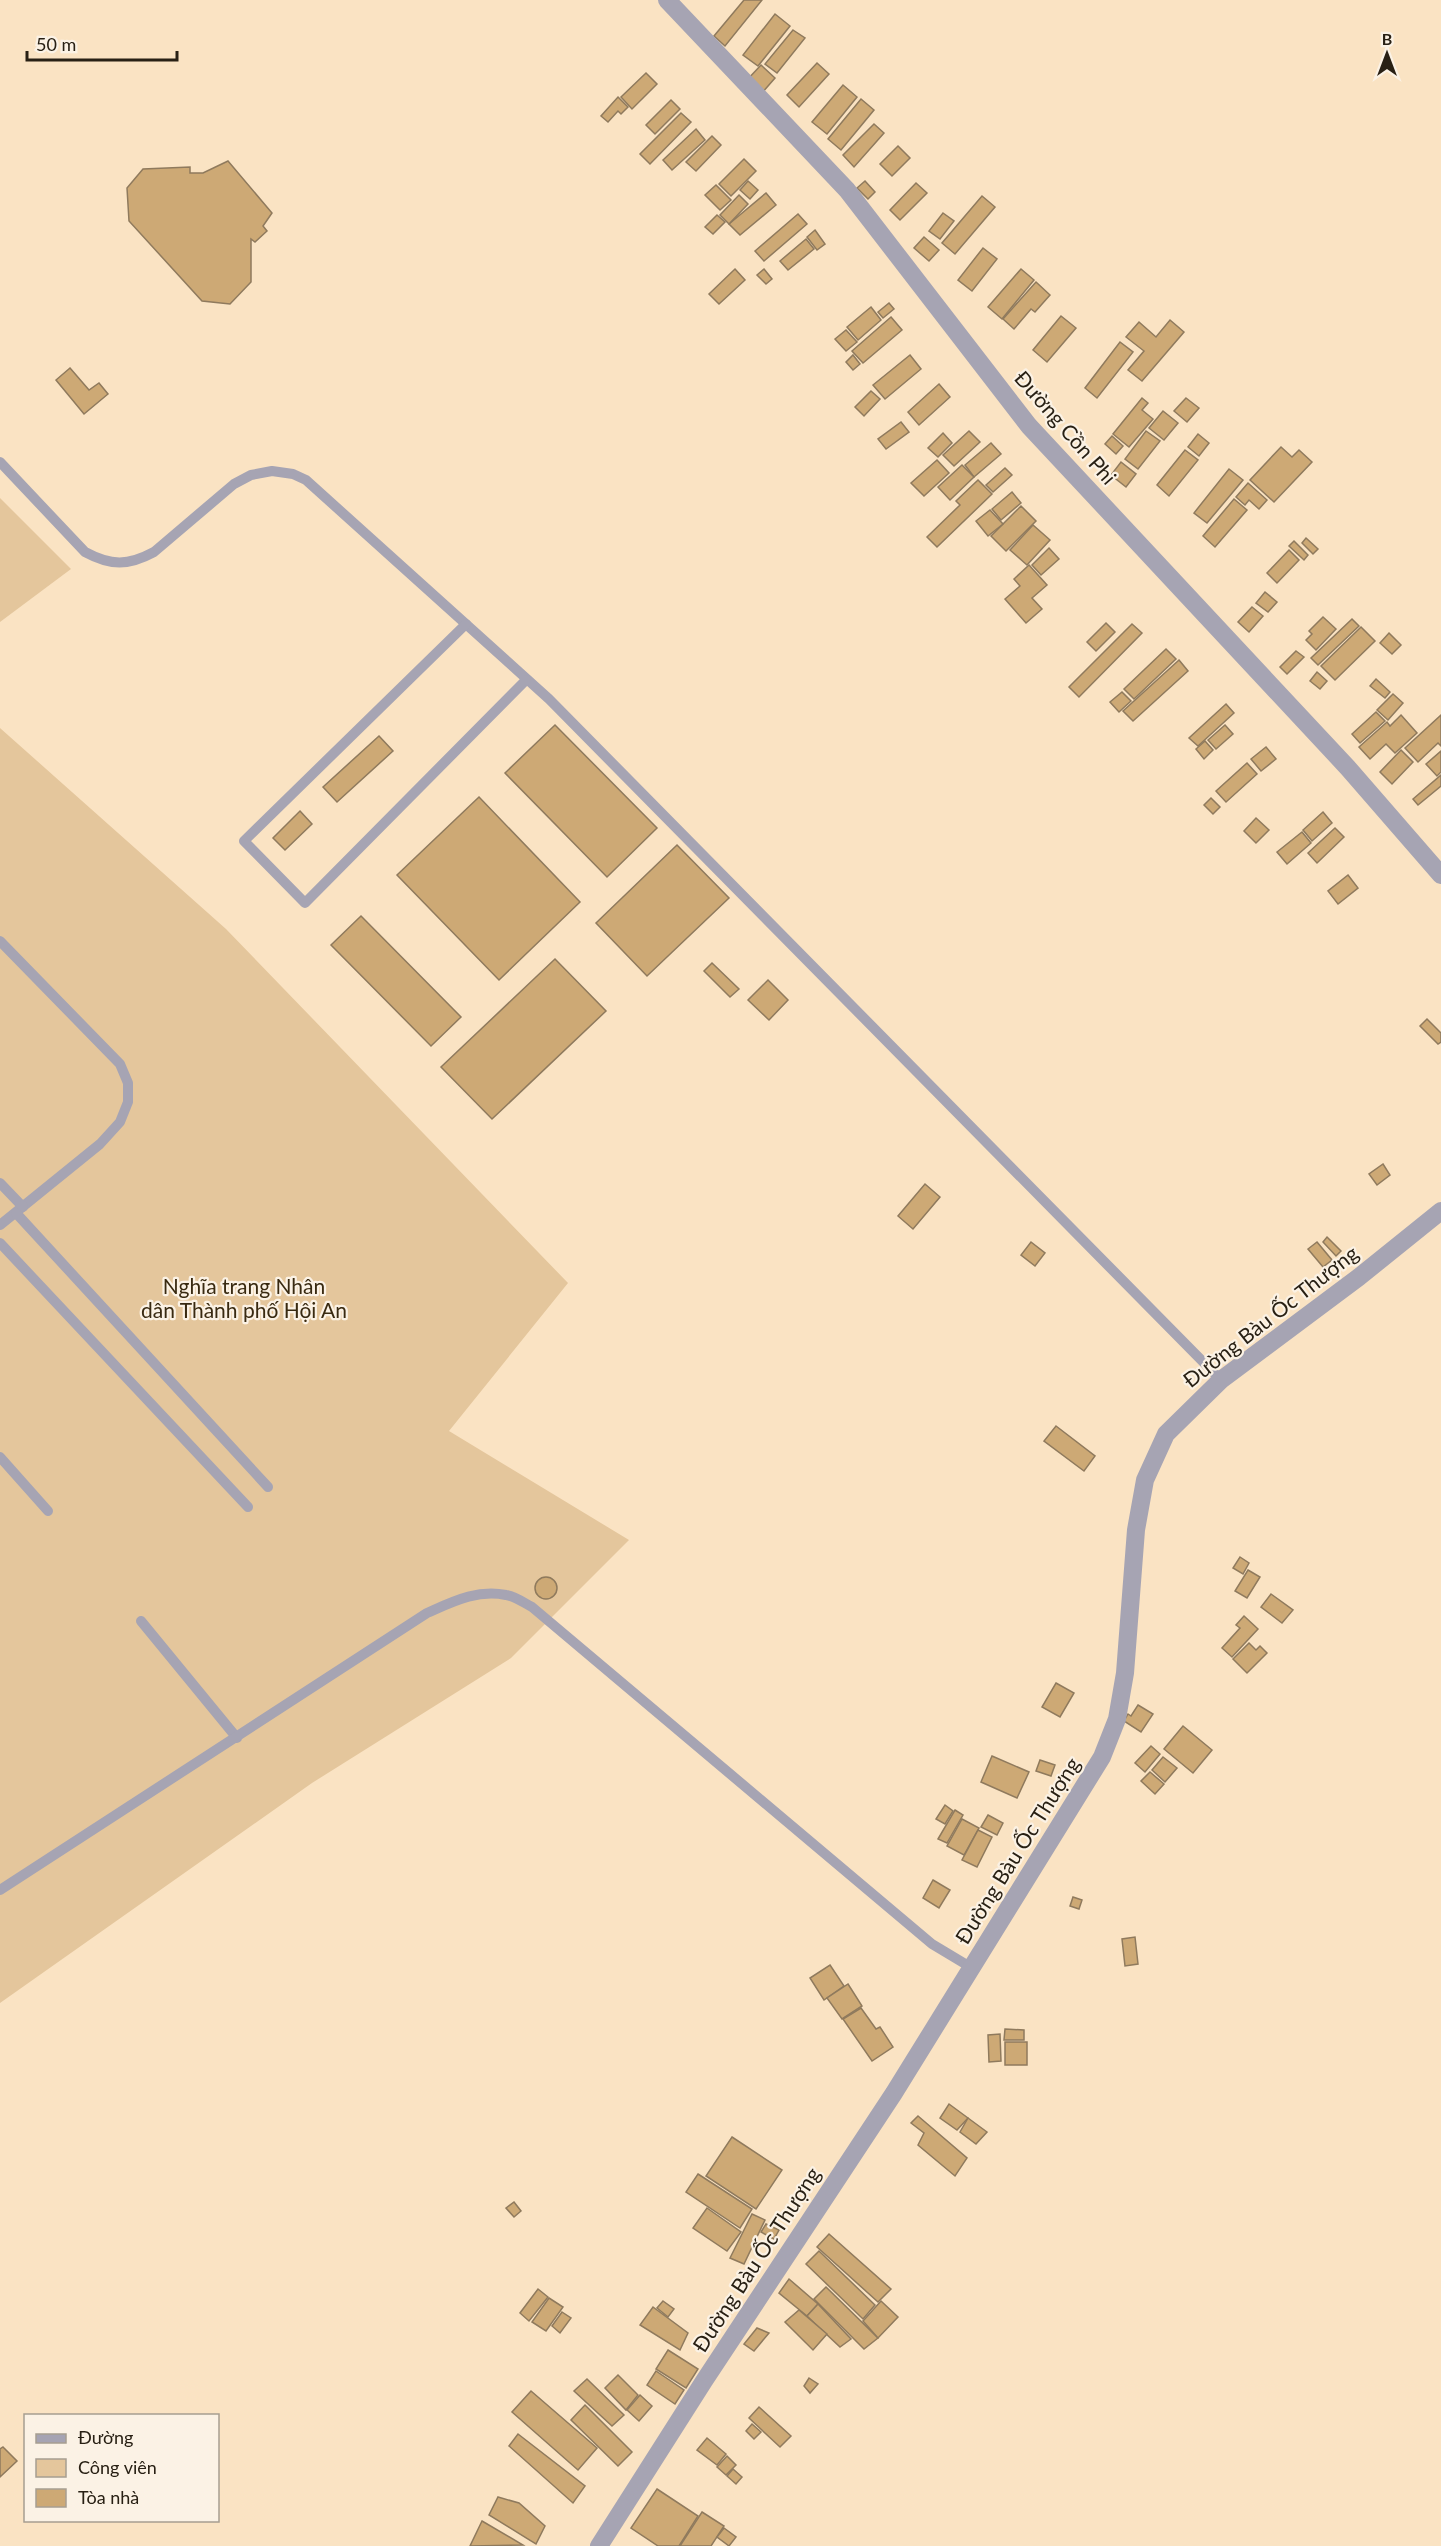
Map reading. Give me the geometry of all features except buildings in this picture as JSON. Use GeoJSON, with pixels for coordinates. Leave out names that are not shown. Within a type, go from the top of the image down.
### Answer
{"type":"FeatureCollection","features":[{"type":"Feature","properties":{"kind":"street","name":"Đường Cồn Phi"},"geometry":{"type":"LineString","coordinates":[[667,0],[847,190],[1029,426],[1348,768],[1441,875]]}},
{"type":"Feature","properties":{"kind":"street","name":"Đường Bàu Ốc Thượng"},"geometry":{"type":"LineString","coordinates":[[599,2546],[894,2093],[1102,1757],[1117,1719],[1125,1673],[1136,1530],[1145,1480],[1167,1434],[1221,1380],[1359,1277],[1441,1210]]}},
{"type":"Feature","properties":{"kind":"lane"},"geometry":{"type":"LineString","coordinates":[[0,462],[85,552],[102,561],[122,563],[140,560],[154,552],[234,484],[251,474],[272,471],[293,474],[306,480],[574,725],[1221,1380]]}},
{"type":"Feature","properties":{"kind":"lane"},"geometry":{"type":"LineString","coordinates":[[466,624],[244,841],[305,903],[526,680]]}},
{"type":"Feature","properties":{"kind":"lane"},"geometry":{"type":"LineString","coordinates":[[0,941],[120,1064],[128,1083],[128,1102],[120,1122],[100,1144],[0,1225]]}},
{"type":"Feature","properties":{"kind":"lane"},"geometry":{"type":"LineString","coordinates":[[0,1183],[19,1210],[268,1488]]}},
{"type":"Feature","properties":{"kind":"lane"},"geometry":{"type":"LineString","coordinates":[[0,1244],[248,1507]]}},
{"type":"Feature","properties":{"kind":"lane"},"geometry":{"type":"LineString","coordinates":[[0,1456],[48,1511]]}},
{"type":"Feature","properties":{"kind":"lane"},"geometry":{"type":"LineString","coordinates":[[0,1890],[427,1613],[466,1596],[490,1593],[507,1595],[532,1607],[932,1944],[972,1968]]}},
{"type":"Feature","properties":{"kind":"lane"},"geometry":{"type":"LineString","coordinates":[[141,1621],[237,1738]]}},
{"type":"Feature","properties":{"kind":"green space"},"geometry":{"type":"Polygon","coordinates":[[[0,498],[71,569],[0,622],[0,498]]]}},
{"type":"Feature","properties":{"kind":"green space","name":"Nghĩa trang Nhân dân Thành phố Hội An"},"geometry":{"type":"Polygon","coordinates":[[[0,728],[226,929],[568,1283],[449,1431],[629,1540],[511,1658],[312,1783],[0,2003],[0,728]]]}}]}
